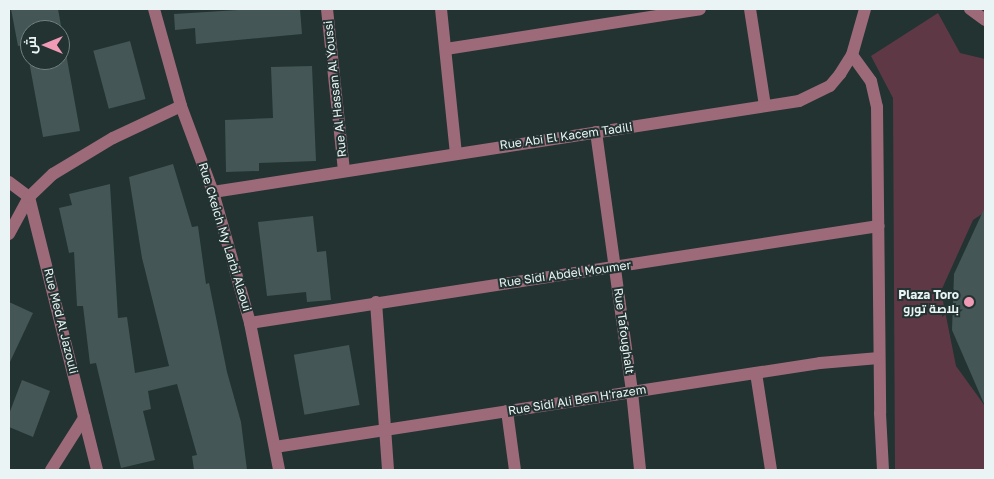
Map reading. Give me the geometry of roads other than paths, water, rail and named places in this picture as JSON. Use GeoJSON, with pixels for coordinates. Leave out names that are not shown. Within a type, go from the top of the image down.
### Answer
{"type":"FeatureCollection","features":[{"type":"Feature","properties":{"kind":"street","name":"Rue Ckeich My Larbi Alaoui"},"geometry":{"type":"LineString","coordinates":[[154,9],[181,106],[213,192],[250,323],[276,447],[279,470]]}},
{"type":"Feature","properties":{"kind":"street","name":"Rue Al Hassan Al Youssi"},"geometry":{"type":"LineString","coordinates":[[327,9],[344,170]]}},
{"type":"Feature","properties":{"kind":"street"},"geometry":{"type":"LineString","coordinates":[[442,9],[456,153]]}},
{"type":"Feature","properties":{"kind":"street"},"geometry":{"type":"LineString","coordinates":[[446,49],[700,9]]}},
{"type":"Feature","properties":{"kind":"street"},"geometry":{"type":"LineString","coordinates":[[750,9],[765,106]]}},
{"type":"Feature","properties":{"kind":"street","name":"Rue Abi El Kacem Tadili"},"geometry":{"type":"LineString","coordinates":[[213,192],[344,170],[765,106],[814,96],[830,86],[852,55],[865,9]]}},
{"type":"Feature","properties":{"kind":"street"},"geometry":{"type":"LineString","coordinates":[[970,9],[985,20]]}},
{"type":"Feature","properties":{"kind":"street"},"geometry":{"type":"LineString","coordinates":[[852,55],[871,81],[877,107],[883,470]]}},
{"type":"Feature","properties":{"kind":"street"},"geometry":{"type":"LineString","coordinates":[[9,234],[29,197],[77,158],[181,106]]}},
{"type":"Feature","properties":{"kind":"street","name":"Rue Tafoughalt"},"geometry":{"type":"LineString","coordinates":[[596,132],[632,392],[640,470]]}},
{"type":"Feature","properties":{"kind":"street"},"geometry":{"type":"LineString","coordinates":[[9,182],[29,197]]}},
{"type":"Feature","properties":{"kind":"street","name":"Rue Med Al Jazouli"},"geometry":{"type":"LineString","coordinates":[[29,197],[96,470]]}},
{"type":"Feature","properties":{"kind":"street","name":"Rue Sidi Abdel Moumer"},"geometry":{"type":"LineString","coordinates":[[250,323],[376,302],[614,268],[880,226]]}},
{"type":"Feature","properties":{"kind":"street"},"geometry":{"type":"LineString","coordinates":[[376,302],[383,430],[388,470]]}},
{"type":"Feature","properties":{"kind":"street","name":"Rue Sidi Ali Ben H'razem"},"geometry":{"type":"LineString","coordinates":[[276,447],[632,392],[880,358]]}},
{"type":"Feature","properties":{"kind":"street"},"geometry":{"type":"LineString","coordinates":[[756,374],[771,470]]}},
{"type":"Feature","properties":{"kind":"street"},"geometry":{"type":"LineString","coordinates":[[507,411],[515,470]]}},
{"type":"Feature","properties":{"kind":"street"},"geometry":{"type":"LineString","coordinates":[[51,470],[84,418]]}},
{"type":"Feature","properties":{"kind":"place","name":"Plaza Toro بلاصة تورو"},"geometry":{"type":"Point","coordinates":[969,302]}}]}
